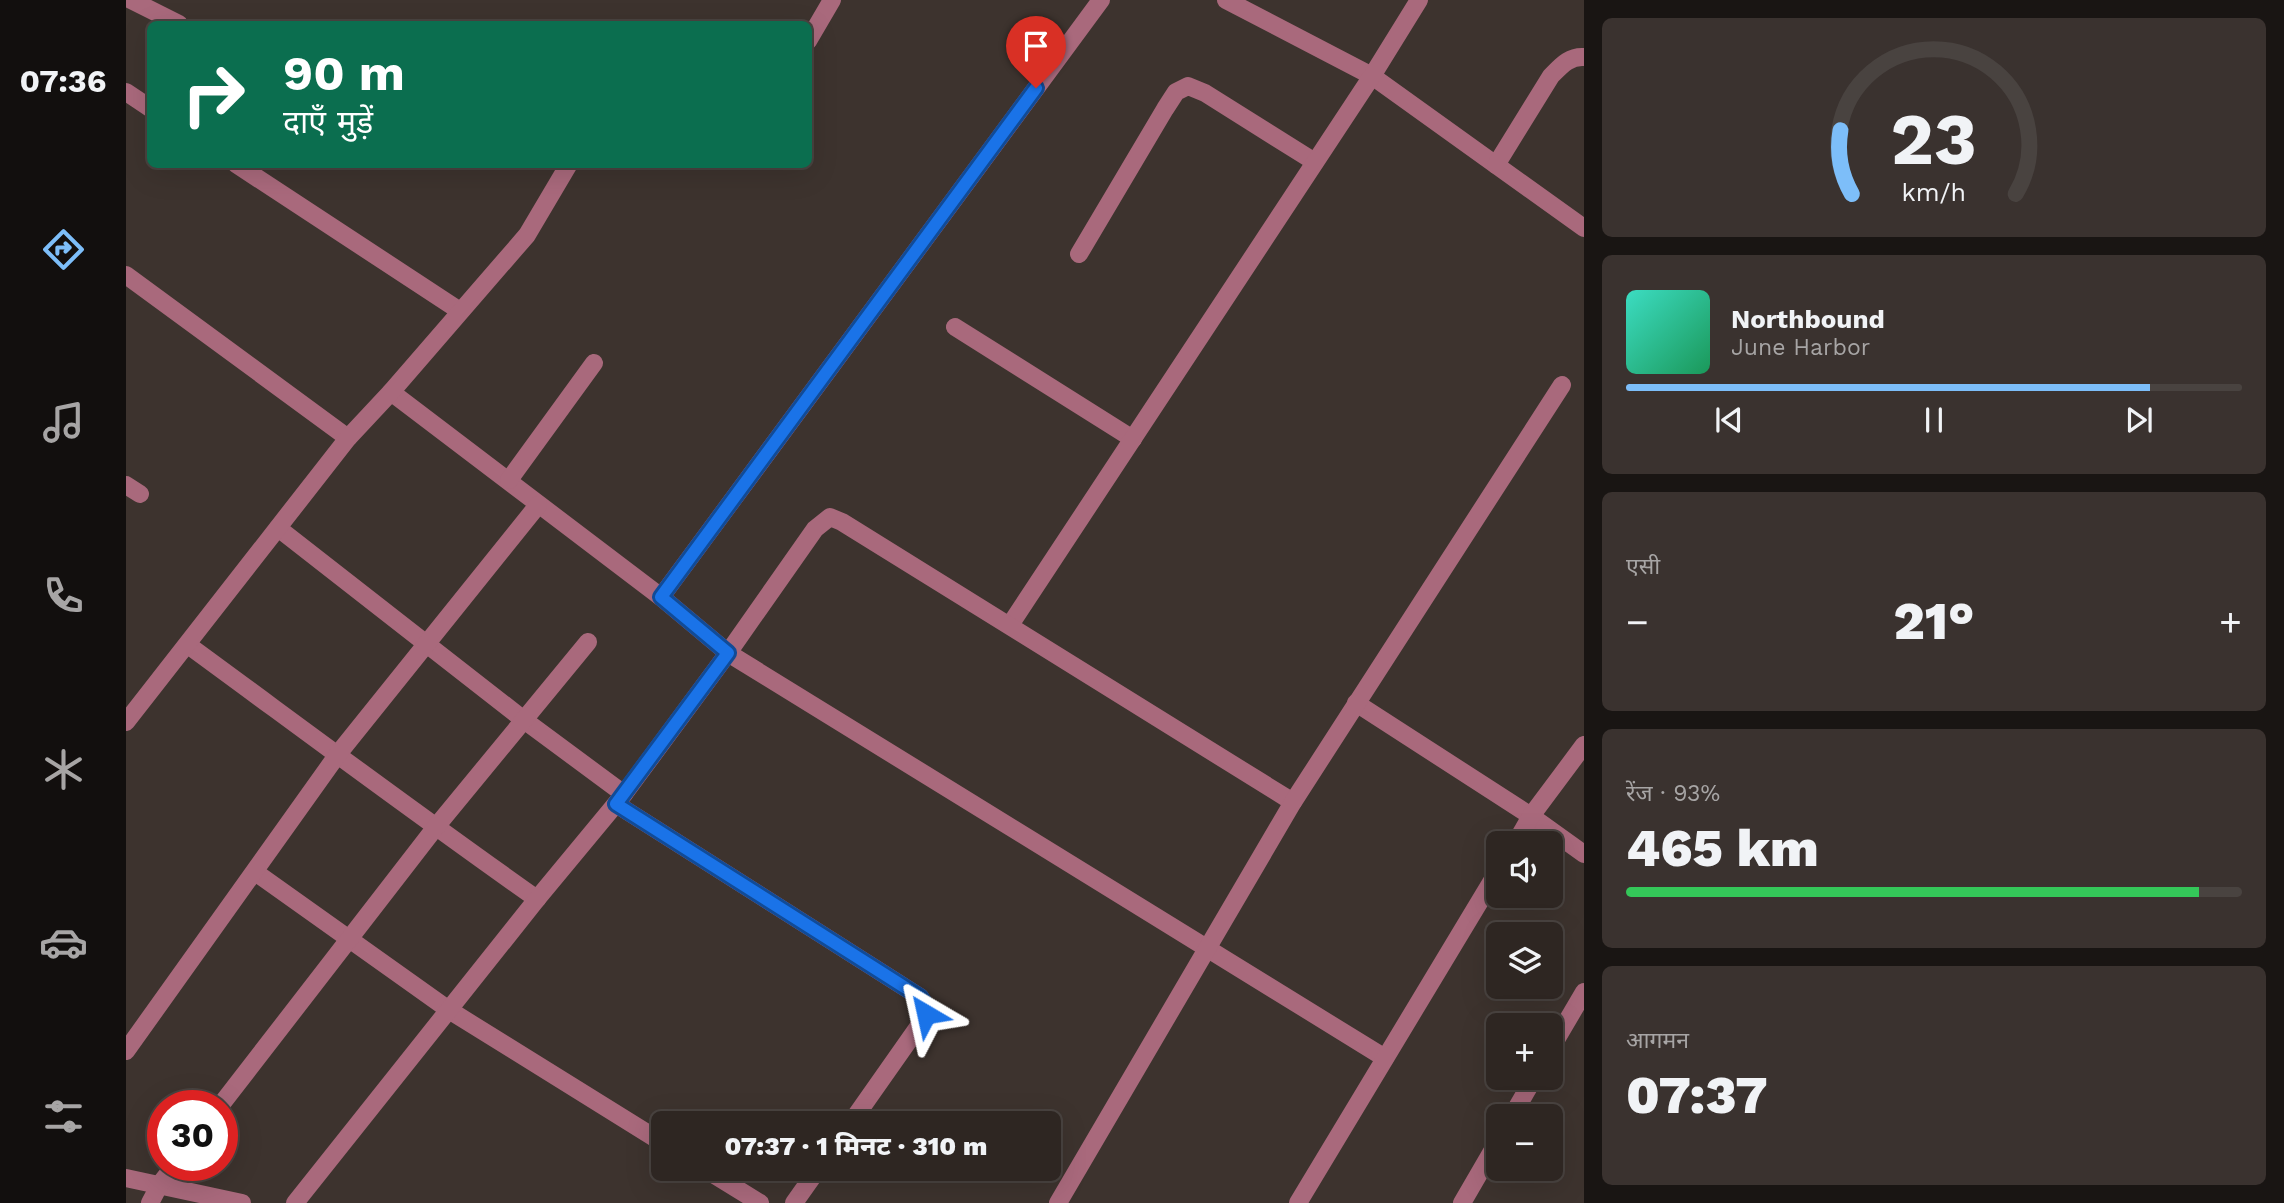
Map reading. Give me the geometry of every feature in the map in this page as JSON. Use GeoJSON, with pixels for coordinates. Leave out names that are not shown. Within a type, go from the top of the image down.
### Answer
{"type":"FeatureCollection","features":[{"type":"Feature","properties":{"kind":"street"},"geometry":{"type":"LineString","coordinates":[[131,0],[173,21]]}},
{"type":"Feature","properties":{"kind":"street"},"geometry":{"type":"LineString","coordinates":[[812,34],[831,0]]}},
{"type":"Feature","properties":{"kind":"street"},"geometry":{"type":"LineString","coordinates":[[661,597],[1101,0]]}},
{"type":"Feature","properties":{"kind":"street"},"geometry":{"type":"LineString","coordinates":[[1226,0],[1372,76],[1584,228]]}},
{"type":"Feature","properties":{"kind":"street"},"geometry":{"type":"LineString","coordinates":[[1010,625],[1372,76],[1419,0]]}},
{"type":"Feature","properties":{"kind":"street"},"geometry":{"type":"LineString","coordinates":[[1496,164],[1551,76],[1575,56],[1584,57]]}},
{"type":"Feature","properties":{"kind":"street"},"geometry":{"type":"LineString","coordinates":[[1079,254],[1176,92],[1188,86],[1205,93],[1315,162]]}},
{"type":"Feature","properties":{"kind":"street"},"geometry":{"type":"LineString","coordinates":[[126,92],[147,106]]}},
{"type":"Feature","properties":{"kind":"street"},"geometry":{"type":"LineString","coordinates":[[242,168],[460,312]]}},
{"type":"Feature","properties":{"kind":"street"},"geometry":{"type":"LineString","coordinates":[[126,722],[348,438],[527,235],[567,168]]}},
{"type":"Feature","properties":{"kind":"street"},"geometry":{"type":"LineString","coordinates":[[126,275],[348,438]]}},
{"type":"Feature","properties":{"kind":"street"},"geometry":{"type":"LineString","coordinates":[[955,327],[1133,439]]}},
{"type":"Feature","properties":{"kind":"street"},"geometry":{"type":"LineString","coordinates":[[509,480],[594,363]]}},
{"type":"Feature","properties":{"kind":"street"},"geometry":{"type":"LineString","coordinates":[[1058,1203],[1293,802],[1562,386]]}},
{"type":"Feature","properties":{"kind":"street"},"geometry":{"type":"LineString","coordinates":[[391,392],[661,597],[728,653],[1385,1058]]}},
{"type":"Feature","properties":{"kind":"street"},"geometry":{"type":"LineString","coordinates":[[126,1051],[338,754],[538,505]]}},
{"type":"Feature","properties":{"kind":"street"},"geometry":{"type":"LineString","coordinates":[[295,1203],[620,799],[815,530],[830,517],[1010,625],[1293,802]]}},
{"type":"Feature","properties":{"kind":"street"},"geometry":{"type":"LineString","coordinates":[[278,528],[524,719],[620,799],[920,997],[926,1006],[926,1014],[859,1111]]}},
{"type":"Feature","properties":{"kind":"street"},"geometry":{"type":"LineString","coordinates":[[232,1090],[435,828],[587,642]]}},
{"type":"Feature","properties":{"kind":"street"},"geometry":{"type":"LineString","coordinates":[[188,646],[435,828],[537,899]]}},
{"type":"Feature","properties":{"kind":"street"},"geometry":{"type":"LineString","coordinates":[[1356,703],[1531,816],[1584,854]]}},
{"type":"Feature","properties":{"kind":"street"},"geometry":{"type":"LineString","coordinates":[[1522,831],[1584,745]]}},
{"type":"Feature","properties":{"kind":"street"},"geometry":{"type":"LineString","coordinates":[[255,872],[449,1010],[651,1136]]}},
{"type":"Feature","properties":{"kind":"street"},"geometry":{"type":"LineString","coordinates":[[1298,1203],[1486,891]]}},
{"type":"Feature","properties":{"kind":"street"},"geometry":{"type":"LineString","coordinates":[[1563,1028],[1584,992]]}},
{"type":"Feature","properties":{"kind":"street"},"geometry":{"type":"LineString","coordinates":[[1462,1203],[1486,1162]]}},
{"type":"Feature","properties":{"kind":"street"},"geometry":{"type":"LineString","coordinates":[[126,1178],[242,1203]]}},
{"type":"Feature","properties":{"kind":"street"},"geometry":{"type":"LineString","coordinates":[[150,1203],[162,1181]]}},
{"type":"Feature","properties":{"kind":"street"},"geometry":{"type":"LineString","coordinates":[[724,1181],[760,1203]]}},
{"type":"Feature","properties":{"kind":"street"},"geometry":{"type":"LineString","coordinates":[[794,1203],[810,1181]]}},
{"type":"Feature","properties":{"kind":"route"},"geometry":{"type":"LineString","coordinates":[[926,1014],[926,1006],[920,997],[616,804],[728,653],[661,597],[1036,88]]}}]}
